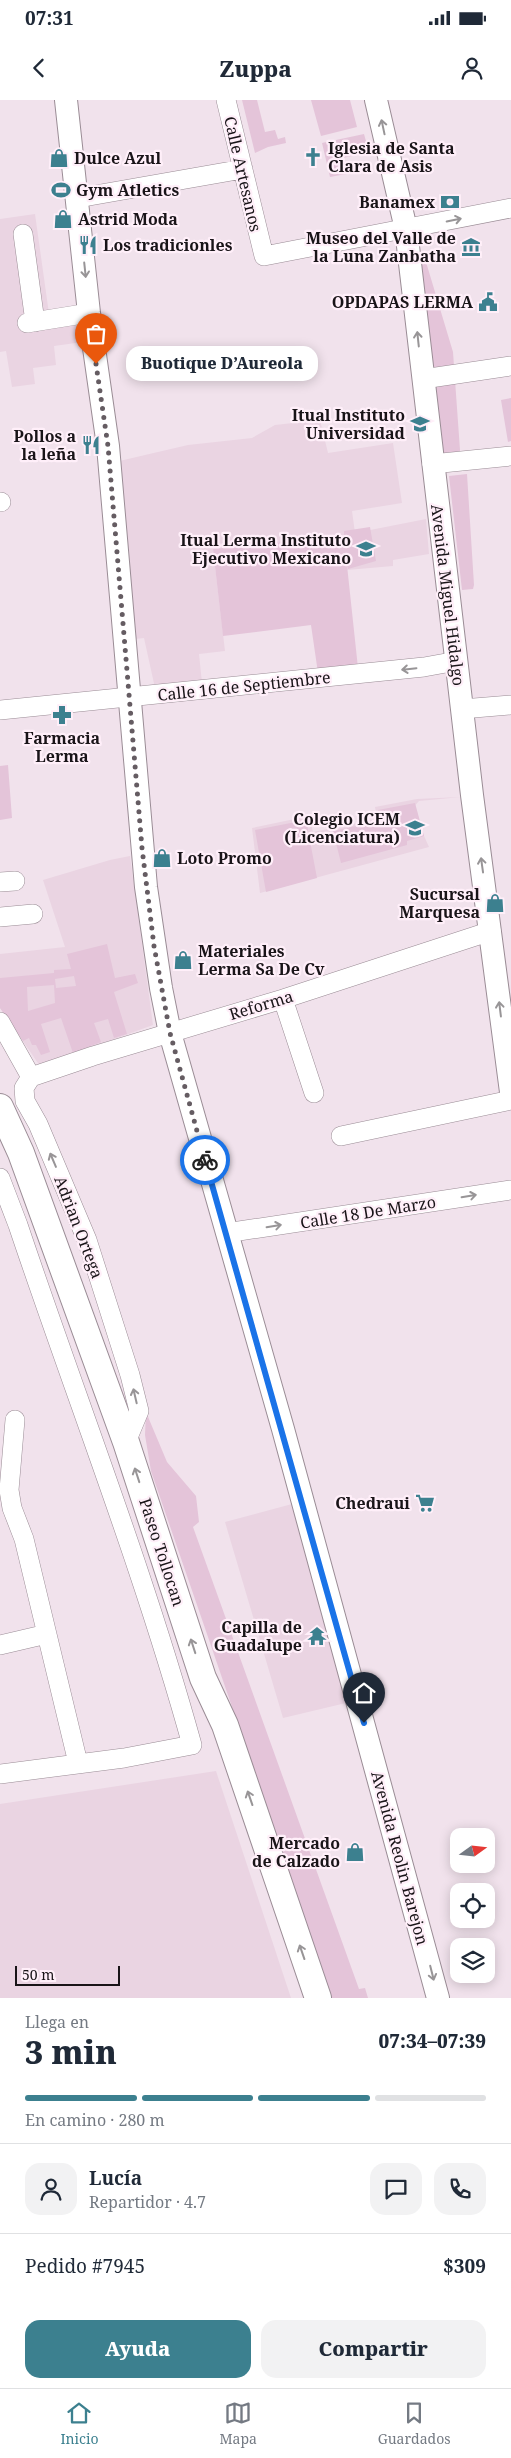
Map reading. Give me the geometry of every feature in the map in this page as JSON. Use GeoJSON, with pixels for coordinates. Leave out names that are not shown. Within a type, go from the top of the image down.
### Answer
{"type":"FeatureCollection","features":[{"type":"Feature","properties":{"kind":"highway","name":"Paseo Tollocan"},"geometry":{"type":"LineString","coordinates":[[0,1107],[21,1153],[126,1442],[203,1678],[225,1725],[318,1998]]}},
{"type":"Feature","properties":{"kind":"main road","name":"Avenida Reolin Barejon"},"geometry":{"type":"LineString","coordinates":[[66,100],[90,313],[108,446],[146,887],[161,988],[170,1033],[283,1429],[438,1998]]}},
{"type":"Feature","properties":{"kind":"main road","name":"Avenida Miguel Hidalgo"},"geometry":{"type":"LineString","coordinates":[[376,100],[406,229],[472,795],[508,1055],[511,1092]]}},
{"type":"Feature","properties":{"kind":"street","name":"Calle Artesanos"},"geometry":{"type":"LineString","coordinates":[[226,100],[262,255],[267,257],[406,229]]}},
{"type":"Feature","properties":{"kind":"street"},"geometry":{"type":"LineString","coordinates":[[78,198],[242,169]]}},
{"type":"Feature","properties":{"kind":"street"},"geometry":{"type":"LineString","coordinates":[[406,229],[511,208]]}},
{"type":"Feature","properties":{"kind":"street"},"geometry":{"type":"LineString","coordinates":[[23,234],[31,322],[90,313]]}},
{"type":"Feature","properties":{"kind":"street"},"geometry":{"type":"LineString","coordinates":[[423,379],[511,366]]}},
{"type":"Feature","properties":{"kind":"street"},"geometry":{"type":"LineString","coordinates":[[432,464],[511,456]]}},
{"type":"Feature","properties":{"kind":"street","name":"Calle 16 de Septiembre"},"geometry":{"type":"LineString","coordinates":[[0,710],[424,667],[457,661]]}},
{"type":"Feature","properties":{"kind":"street"},"geometry":{"type":"LineString","coordinates":[[462,709],[511,705]]}},
{"type":"Feature","properties":{"kind":"street"},"geometry":{"type":"LineString","coordinates":[[0,917],[33,914]]}},
{"type":"Feature","properties":{"kind":"street","name":"Reforma"},"geometry":{"type":"LineString","coordinates":[[31,1077],[283,999],[491,931]]}},
{"type":"Feature","properties":{"kind":"street"},"geometry":{"type":"LineString","coordinates":[[283,999],[314,1093]]}},
{"type":"Feature","properties":{"kind":"street"},"geometry":{"type":"LineString","coordinates":[[0,1022],[31,1077]]}},
{"type":"Feature","properties":{"kind":"street","name":"Adrian Ortega"},"geometry":{"type":"LineString","coordinates":[[31,1077],[24,1088],[25,1101],[38,1124],[87,1240],[130,1375],[139,1411],[126,1442]]}},
{"type":"Feature","properties":{"kind":"street"},"geometry":{"type":"LineString","coordinates":[[340,1136],[511,1100]]}},
{"type":"Feature","properties":{"kind":"street"},"geometry":{"type":"LineString","coordinates":[[0,1178],[134,1553],[165,1650],[192,1745],[124,1758],[0,1774]]}},
{"type":"Feature","properties":{"kind":"street","name":"Calle 18 De Marzo"},"geometry":{"type":"LineString","coordinates":[[226,1233],[511,1190]]}},
{"type":"Feature","properties":{"kind":"street"},"geometry":{"type":"LineString","coordinates":[[15,1420],[6,1509],[24,1538],[78,1763]]}},
{"type":"Feature","properties":{"kind":"street"},"geometry":{"type":"LineString","coordinates":[[0,1645],[47,1634]]}},
{"type":"Feature","properties":{"kind":"shaded area"},"geometry":{"type":"Polygon","coordinates":[[[242,100],[257,100],[265,132],[275,130],[278,139],[285,137],[286,143],[268,147],[255,153],[242,100]]]}},
{"type":"Feature","properties":{"kind":"shaded area"},"geometry":{"type":"Polygon","coordinates":[[[311,100],[350,100],[357,127],[321,136],[311,100]]]}},
{"type":"Feature","properties":{"kind":"shaded area"},"geometry":{"type":"Polygon","coordinates":[[[364,134],[369,152],[343,158],[346,174],[330,177],[322,143],[364,134]]]}},
{"type":"Feature","properties":{"kind":"shaded area"},"geometry":{"type":"Polygon","coordinates":[[[35,214],[51,328],[80,325],[83,342],[54,346],[56,365],[33,368],[35,384],[12,387],[6,351],[0,352],[0,219],[35,214]]]}},
{"type":"Feature","properties":{"kind":"shaded area"},"geometry":{"type":"Polygon","coordinates":[[[426,262],[453,352],[461,464],[438,468],[419,266],[426,262]]]}},
{"type":"Feature","properties":{"kind":"shaded area"},"geometry":{"type":"Polygon","coordinates":[[[511,398],[511,441],[508,442],[501,400],[511,398]]]}},
{"type":"Feature","properties":{"kind":"shaded area"},"geometry":{"type":"Polygon","coordinates":[[[320,420],[328,453],[393,443],[402,503],[352,511],[355,533],[426,519],[429,554],[393,560],[393,566],[347,570],[344,536],[213,549],[225,651],[199,654],[202,683],[155,688],[144,638],[135,639],[115,462],[188,445],[252,438],[275,425],[320,420]]]}},
{"type":"Feature","properties":{"kind":"shaded area"},"geometry":{"type":"Polygon","coordinates":[[[467,474],[474,585],[473,589],[462,590],[449,476],[467,474]]]}},
{"type":"Feature","properties":{"kind":"shaded area"},"geometry":{"type":"Polygon","coordinates":[[[370,527],[376,561],[348,569],[346,556],[358,668],[318,673],[311,625],[223,636],[213,549],[344,536],[344,531],[370,527]]]}},
{"type":"Feature","properties":{"kind":"shaded area"},"geometry":{"type":"Polygon","coordinates":[[[8,765],[12,818],[0,820],[0,766],[8,765]]]}},
{"type":"Feature","properties":{"kind":"shaded area"},"geometry":{"type":"Polygon","coordinates":[[[461,797],[419,801],[412,809],[429,847],[260,893],[252,828],[309,816],[313,832],[377,819],[375,807],[417,799],[461,797]]]}},
{"type":"Feature","properties":{"kind":"shaded area"},"geometry":{"type":"Polygon","coordinates":[[[415,803],[424,836],[407,841],[407,845],[341,863],[333,831],[379,821],[378,810],[415,803]]]}},
{"type":"Feature","properties":{"kind":"shaded area"},"geometry":{"type":"Polygon","coordinates":[[[306,820],[317,878],[266,892],[255,830],[306,820]]]}},
{"type":"Feature","properties":{"kind":"shaded area"},"geometry":{"type":"Polygon","coordinates":[[[130,856],[153,1025],[40,1066],[0,1008],[0,954],[65,947],[43,880],[130,856]]]}},
{"type":"Feature","properties":{"kind":"shaded area"},"geometry":{"type":"Polygon","coordinates":[[[107,944],[115,978],[135,974],[138,983],[114,992],[127,1034],[114,1038],[108,1019],[94,1023],[101,1042],[73,1053],[61,1018],[41,1024],[50,1052],[41,1055],[36,1045],[32,1045],[29,1038],[23,1041],[0,1008],[0,978],[54,973],[54,970],[71,969],[67,954],[107,944]],[[74,976],[55,979],[56,988],[76,986],[74,976]],[[54,985],[27,987],[28,1011],[55,1003],[54,985]]]}},
{"type":"Feature","properties":{"kind":"shaded area"},"geometry":{"type":"Polygon","coordinates":[[[146,1412],[167,1462],[196,1496],[199,1522],[193,1527],[359,1989],[365,1988],[368,1998],[332,1998],[151,1471],[145,1435],[146,1412]]]}},
{"type":"Feature","properties":{"kind":"shaded area"},"geometry":{"type":"Polygon","coordinates":[[[292,1504],[346,1703],[283,1718],[225,1522],[292,1504]]]}},
{"type":"Feature","properties":{"kind":"shaded area"},"geometry":{"type":"Polygon","coordinates":[[[216,1771],[291,1998],[0,1998],[0,1804],[216,1771]]]}},
{"type":"Feature","properties":{"kind":"way so far"},"geometry":{"type":"LineString","coordinates":[[96,364],[108,446],[142,848],[154,946],[170,1033],[205,1160]]}},
{"type":"Feature","properties":{"kind":"place","name":"Iglesia de Santa Clara de Asis"},"geometry":{"type":"Point","coordinates":[313,157]}},
{"type":"Feature","properties":{"kind":"place","name":"Dulce Azul"},"geometry":{"type":"Point","coordinates":[59,158]}},
{"type":"Feature","properties":{"kind":"place","name":"Gym Atletics"},"geometry":{"type":"Point","coordinates":[61,190]}},
{"type":"Feature","properties":{"kind":"place","name":"Banamex"},"geometry":{"type":"Point","coordinates":[450,202]}},
{"type":"Feature","properties":{"kind":"place","name":"Astrid Moda"},"geometry":{"type":"Point","coordinates":[63,219]}},
{"type":"Feature","properties":{"kind":"place","name":"Los tradicionles"},"geometry":{"type":"Point","coordinates":[88,245]}},
{"type":"Feature","properties":{"kind":"place","name":"Museo del Valle de la Luna Zanbatha"},"geometry":{"type":"Point","coordinates":[471,247]}},
{"type":"Feature","properties":{"kind":"place","name":"OPDAPAS LERMA"},"geometry":{"type":"Point","coordinates":[488,302]}},
{"type":"Feature","properties":{"kind":"place","name":"Buotique D’Aureola"},"geometry":{"type":"Point","coordinates":[96,364]}},
{"type":"Feature","properties":{"kind":"place","name":"Itual Instituto Universidad"},"geometry":{"type":"Point","coordinates":[420,424]}},
{"type":"Feature","properties":{"kind":"place","name":"Pollos a la leña"},"geometry":{"type":"Point","coordinates":[91,445]}},
{"type":"Feature","properties":{"kind":"place","name":"Itual Lerma Instituto Ejecutivo Mexicano"},"geometry":{"type":"Point","coordinates":[366,549]}},
{"type":"Feature","properties":{"kind":"place","name":"Farmacia Lerma"},"geometry":{"type":"Point","coordinates":[62,715]}},
{"type":"Feature","properties":{"kind":"place","name":"Colegio ICEM (Licenciatura)"},"geometry":{"type":"Point","coordinates":[415,828]}},
{"type":"Feature","properties":{"kind":"place","name":"Loto Promo"},"geometry":{"type":"Point","coordinates":[162,858]}},
{"type":"Feature","properties":{"kind":"place","name":"Sucursal Marquesa"},"geometry":{"type":"Point","coordinates":[495,903]}},
{"type":"Feature","properties":{"kind":"place","name":"Materiales Lerma Sa De Cv"},"geometry":{"type":"Point","coordinates":[183,960]}},
{"type":"Feature","properties":{"kind":"place","name":"Chedraui"},"geometry":{"type":"Point","coordinates":[425,1503]}},
{"type":"Feature","properties":{"kind":"place","name":"Capilla de Guadalupe"},"geometry":{"type":"Point","coordinates":[317,1636]}},
{"type":"Feature","properties":{"kind":"place","name":"Mercado de Calzado"},"geometry":{"type":"Point","coordinates":[355,1852]}},
{"type":"Feature","properties":{"kind":"route"},"geometry":{"type":"LineString","coordinates":[[205,1160],[283,1429],[364,1723]]}}]}
